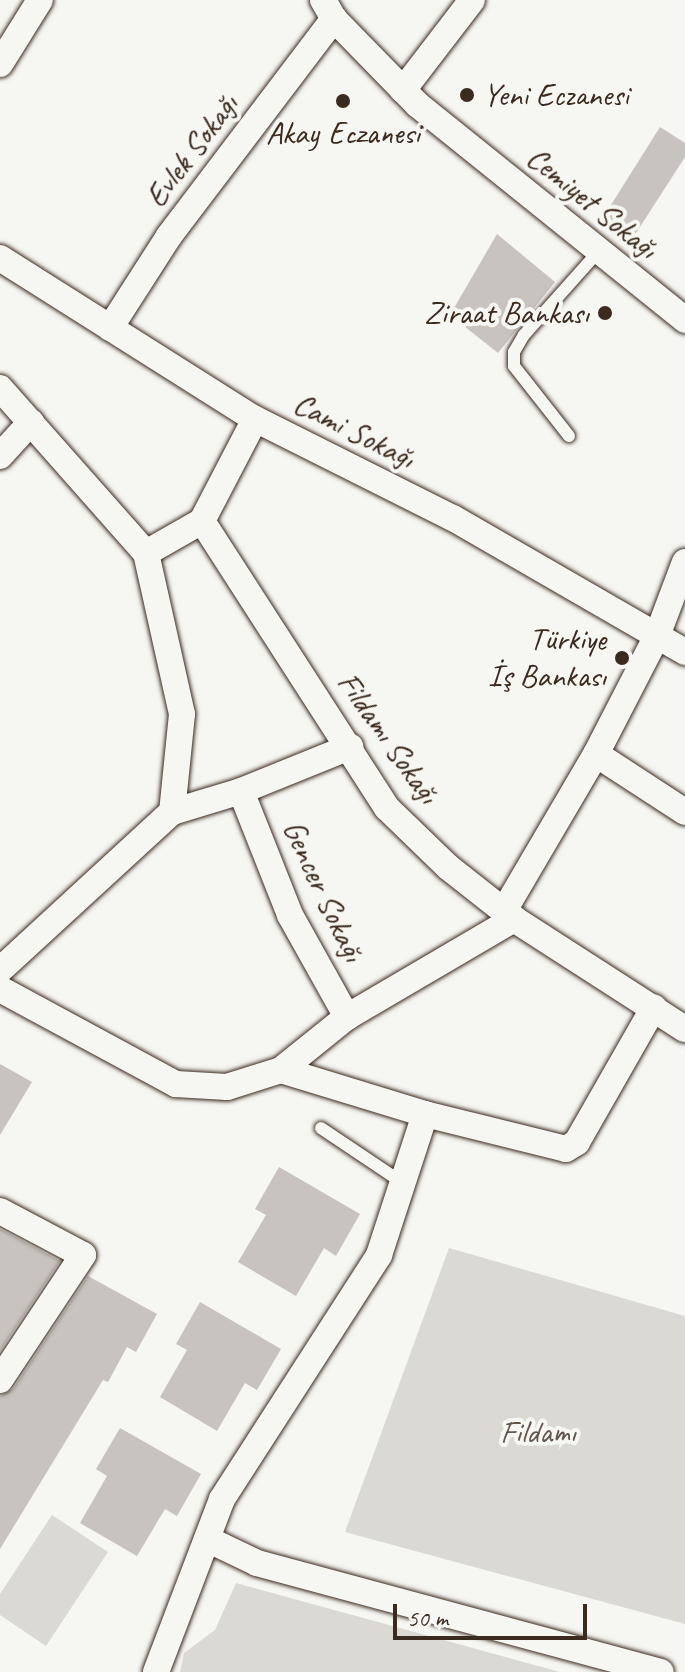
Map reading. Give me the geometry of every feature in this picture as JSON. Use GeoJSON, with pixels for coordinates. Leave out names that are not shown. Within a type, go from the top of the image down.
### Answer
{"type":"FeatureCollection","features":[{"type":"Feature","properties":{"kind":"street"},"geometry":{"type":"LineString","coordinates":[[0,64],[40,0]]}},
{"type":"Feature","properties":{"kind":"street"},"geometry":{"type":"LineString","coordinates":[[403,90],[472,0]]}},
{"type":"Feature","properties":{"kind":"street","name":"Cemiyet Sokağı"},"geometry":{"type":"LineString","coordinates":[[329,10],[403,90],[685,320]]}},
{"type":"Feature","properties":{"kind":"street","name":"Evlek Sokağı"},"geometry":{"type":"LineString","coordinates":[[110,328],[169,236],[329,10]]}},
{"type":"Feature","properties":{"kind":"street","name":"Cami Sokağı"},"geometry":{"type":"LineString","coordinates":[[0,258],[255,419],[453,518],[685,652]]}},
{"type":"Feature","properties":{"kind":"street"},"geometry":{"type":"LineString","coordinates":[[0,388],[146,553],[182,714],[172,812]]}},
{"type":"Feature","properties":{"kind":"street"},"geometry":{"type":"LineString","coordinates":[[146,553],[202,521],[255,419]]}},
{"type":"Feature","properties":{"kind":"street"},"geometry":{"type":"LineString","coordinates":[[0,456],[31,422]]}},
{"type":"Feature","properties":{"kind":"street","name":"Fildamı Sokağı"},"geometry":{"type":"LineString","coordinates":[[202,521],[387,808],[448,867],[509,914],[685,1029]]}},
{"type":"Feature","properties":{"kind":"street"},"geometry":{"type":"LineString","coordinates":[[0,989],[176,1084],[227,1087],[281,1070],[347,1017],[509,914],[657,636],[685,562]]}},
{"type":"Feature","properties":{"kind":"street"},"geometry":{"type":"LineString","coordinates":[[0,970],[172,812],[241,791],[350,747]]}},
{"type":"Feature","properties":{"kind":"street"},"geometry":{"type":"LineString","coordinates":[[596,754],[685,812]]}},
{"type":"Feature","properties":{"kind":"street","name":"Gencer Sokağı"},"geometry":{"type":"LineString","coordinates":[[241,791],[290,915],[347,1017]]}},
{"type":"Feature","properties":{"kind":"street"},"geometry":{"type":"LineString","coordinates":[[281,1070],[425,1114],[566,1149],[577,1142],[654,1007]]}},
{"type":"Feature","properties":{"kind":"street"},"geometry":{"type":"LineString","coordinates":[[156,1672],[222,1499],[379,1255],[425,1114]]}},
{"type":"Feature","properties":{"kind":"street"},"geometry":{"type":"LineString","coordinates":[[0,1211],[83,1255],[0,1380]]}},
{"type":"Feature","properties":{"kind":"street"},"geometry":{"type":"LineString","coordinates":[[207,1539],[257,1563],[661,1672]]}},
{"type":"Feature","properties":{"kind":"lane"},"geometry":{"type":"LineString","coordinates":[[569,436],[514,366],[514,352],[524,335],[598,252]]}},
{"type":"Feature","properties":{"kind":"lane"},"geometry":{"type":"LineString","coordinates":[[321,1128],[403,1183]]}},
{"type":"Feature","properties":{"kind":"green space","name":"Fildamı"},"geometry":{"type":"Polygon","coordinates":[[[449,1248],[685,1316],[685,1624],[345,1532],[449,1248]]]}},
{"type":"Feature","properties":{"kind":"green space"},"geometry":{"type":"Polygon","coordinates":[[[52,1515],[108,1552],[46,1646],[0,1615],[0,1594],[52,1515]]]}},
{"type":"Feature","properties":{"kind":"green space"},"geometry":{"type":"Polygon","coordinates":[[[236,1583],[560,1672],[180,1672],[184,1653],[215,1630],[236,1583]]]}},
{"type":"Feature","properties":{"kind":"building"},"geometry":{"type":"Polygon","coordinates":[[[660,127],[685,143],[685,157],[629,244],[599,224],[660,127]]]}},
{"type":"Feature","properties":{"kind":"building"},"geometry":{"type":"Polygon","coordinates":[[[497,234],[555,282],[498,353],[450,315],[497,234]]]}},
{"type":"Feature","properties":{"kind":"building"},"geometry":{"type":"Polygon","coordinates":[[[0,1064],[32,1082],[0,1135],[0,1064]]]}},
{"type":"Feature","properties":{"kind":"building"},"geometry":{"type":"Polygon","coordinates":[[[279,1167],[360,1214],[336,1256],[324,1248],[296,1296],[238,1262],[266,1215],[255,1209],[279,1167]]]}},
{"type":"Feature","properties":{"kind":"building"},"geometry":{"type":"Polygon","coordinates":[[[0,1229],[60,1261],[0,1351],[0,1229]]]}},
{"type":"Feature","properties":{"kind":"building"},"geometry":{"type":"Polygon","coordinates":[[[88,1276],[157,1314],[136,1352],[127,1347],[108,1382],[103,1380],[0,1549],[0,1396],[13,1389],[88,1276]]]}},
{"type":"Feature","properties":{"kind":"building"},"geometry":{"type":"Polygon","coordinates":[[[200,1302],[281,1349],[257,1390],[245,1383],[217,1431],[160,1397],[187,1350],[176,1344],[200,1302]]]}},
{"type":"Feature","properties":{"kind":"building"},"geometry":{"type":"Polygon","coordinates":[[[120,1428],[201,1474],[177,1516],[165,1509],[137,1556],[80,1523],[107,1476],[96,1469],[120,1428]]]}},
{"type":"Feature","properties":{"kind":"place","name":"Yeni Eczanesi"},"geometry":{"type":"Point","coordinates":[467,95]}},
{"type":"Feature","properties":{"kind":"place","name":"Akay Eczanesi"},"geometry":{"type":"Point","coordinates":[343,101]}},
{"type":"Feature","properties":{"kind":"place","name":"Ziraat Bankası"},"geometry":{"type":"Point","coordinates":[605,313]}},
{"type":"Feature","properties":{"kind":"place","name":"Türkiye İş Bankası"},"geometry":{"type":"Point","coordinates":[622,658]}}]}
